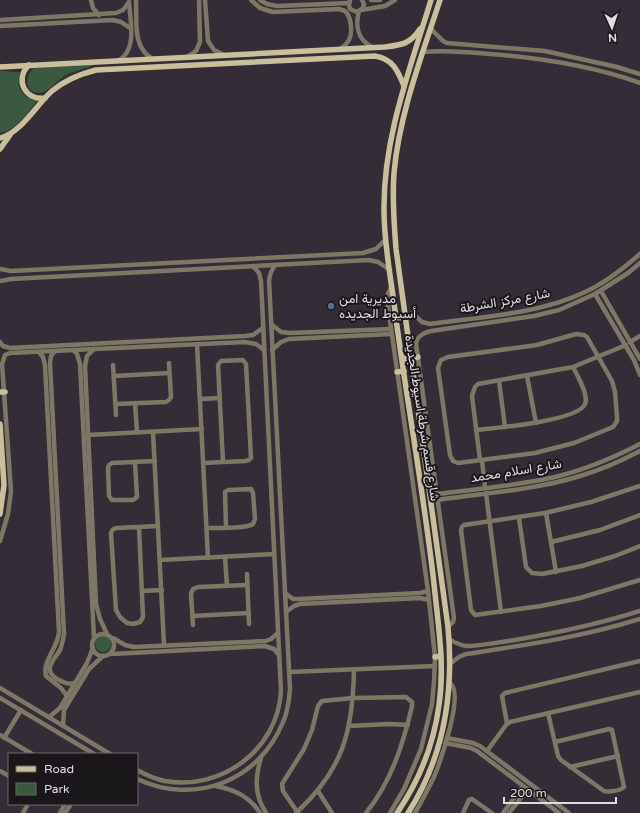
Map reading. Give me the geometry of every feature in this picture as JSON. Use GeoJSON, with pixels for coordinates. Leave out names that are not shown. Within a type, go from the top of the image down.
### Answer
{"type":"FeatureCollection","features":[{"type":"Feature","properties":{"kind":"main road","name":"شارع قسم شرطة اسيوط الجديدة"},"geometry":{"type":"LineString","coordinates":[[397,813],[421,770],[431,741],[439,705],[441,656],[429,539],[386,239],[384,201],[387,161],[394,125],[404,86],[431,0]]}},
{"type":"Feature","properties":{"kind":"main road","name":"شارع قسم شرطة اسيوط الجديدة"},"geometry":{"type":"LineString","coordinates":[[408,813],[439,754],[450,682],[451,663],[450,640],[415,385],[415,357],[405,314],[394,222],[394,173],[403,119],[440,0]]}},
{"type":"Feature","properties":{"kind":"main road"},"geometry":{"type":"LineString","coordinates":[[0,67],[397,46],[414,38],[424,22]]}},
{"type":"Feature","properties":{"kind":"main road"},"geometry":{"type":"LineString","coordinates":[[373,48],[377,51],[375,56]]}},
{"type":"Feature","properties":{"kind":"main road"},"geometry":{"type":"LineString","coordinates":[[276,53],[276,61]]}},
{"type":"Feature","properties":{"kind":"main road"},"geometry":{"type":"LineString","coordinates":[[0,150],[11,135],[45,98],[64,82],[96,70],[375,56],[384,59],[394,66],[404,86]]}},
{"type":"Feature","properties":{"kind":"main road"},"geometry":{"type":"LineString","coordinates":[[29,65],[22,75],[23,88],[28,95],[32,97],[45,98]]}},
{"type":"Feature","properties":{"kind":"main road"},"geometry":{"type":"LineString","coordinates":[[0,138],[11,135]]}},
{"type":"Feature","properties":{"kind":"main road"},"geometry":{"type":"LineString","coordinates":[[387,161],[392,164],[396,163]]}},
{"type":"Feature","properties":{"kind":"main road"},"geometry":{"type":"LineString","coordinates":[[386,173],[392,171],[394,173]]}},
{"type":"Feature","properties":{"kind":"main road"},"geometry":{"type":"LineString","coordinates":[[405,314],[412,313]]}},
{"type":"Feature","properties":{"kind":"main road"},"geometry":{"type":"LineString","coordinates":[[392,334],[399,338]]}},
{"type":"Feature","properties":{"kind":"main road"},"geometry":{"type":"LineString","coordinates":[[402,358],[407,359],[415,357]]}},
{"type":"Feature","properties":{"kind":"main road"},"geometry":{"type":"LineString","coordinates":[[397,372],[404,371]]}},
{"type":"Feature","properties":{"kind":"main road"},"geometry":{"type":"LineString","coordinates":[[406,386],[415,385]]}},
{"type":"Feature","properties":{"kind":"main road"},"geometry":{"type":"LineString","coordinates":[[0,424],[4,485],[0,514]]}},
{"type":"Feature","properties":{"kind":"main road"},"geometry":{"type":"LineString","coordinates":[[422,434],[428,434]]}},
{"type":"Feature","properties":{"kind":"main road"},"geometry":{"type":"LineString","coordinates":[[429,539],[436,538]]}},
{"type":"Feature","properties":{"kind":"main road"},"geometry":{"type":"LineString","coordinates":[[435,657],[441,656]]}},
{"type":"Feature","properties":{"kind":"main road"},"geometry":{"type":"LineString","coordinates":[[441,682],[450,682]]}},
{"type":"Feature","properties":{"kind":"main road"},"geometry":{"type":"LineString","coordinates":[[432,704],[439,705]]}},
{"type":"Feature","properties":{"kind":"main road"},"geometry":{"type":"LineString","coordinates":[[421,770],[429,773]]}},
{"type":"Feature","properties":{"kind":"street"},"geometry":{"type":"LineString","coordinates":[[136,0],[138,39],[140,46],[146,54],[153,59]]}},
{"type":"Feature","properties":{"kind":"street"},"geometry":{"type":"LineString","coordinates":[[187,57],[196,51],[200,42],[199,0]]}},
{"type":"Feature","properties":{"kind":"street"},"geometry":{"type":"LineString","coordinates":[[205,0],[208,41],[214,50],[224,55]]}},
{"type":"Feature","properties":{"kind":"street"},"geometry":{"type":"LineString","coordinates":[[251,0],[260,8],[277,12],[339,9],[347,12],[358,11],[381,7],[395,0]]}},
{"type":"Feature","properties":{"kind":"street"},"geometry":{"type":"LineString","coordinates":[[260,0],[272,6],[350,3]]}},
{"type":"Feature","properties":{"kind":"street"},"geometry":{"type":"LineString","coordinates":[[362,0],[364,6],[358,11],[357,24],[360,36],[365,43],[373,48]]}},
{"type":"Feature","properties":{"kind":"street"},"geometry":{"type":"LineString","coordinates":[[371,0],[380,0]]}},
{"type":"Feature","properties":{"kind":"street"},"geometry":{"type":"LineString","coordinates":[[0,20],[116,13],[123,10],[129,1]]}},
{"type":"Feature","properties":{"kind":"street"},"geometry":{"type":"LineString","coordinates":[[118,60],[125,55],[130,46],[129,1]]}},
{"type":"Feature","properties":{"kind":"street"},"geometry":{"type":"LineString","coordinates":[[91,2],[94,10],[99,14]]}},
{"type":"Feature","properties":{"kind":"street"},"geometry":{"type":"LineString","coordinates":[[85,15],[91,2]]}},
{"type":"Feature","properties":{"kind":"street"},"geometry":{"type":"LineString","coordinates":[[350,3],[352,10],[358,11]]}},
{"type":"Feature","properties":{"kind":"street"},"geometry":{"type":"LineString","coordinates":[[339,50],[351,37],[347,12],[350,3]]}},
{"type":"Feature","properties":{"kind":"street"},"geometry":{"type":"LineString","coordinates":[[295,5],[296,11]]}},
{"type":"Feature","properties":{"kind":"street"},"geometry":{"type":"LineString","coordinates":[[116,13],[116,20]]}},
{"type":"Feature","properties":{"kind":"street"},"geometry":{"type":"LineString","coordinates":[[0,26],[116,20],[124,23],[130,28]]}},
{"type":"Feature","properties":{"kind":"street"},"geometry":{"type":"LineString","coordinates":[[430,29],[443,41],[448,43],[545,51],[617,67],[640,74]]}},
{"type":"Feature","properties":{"kind":"street"},"geometry":{"type":"LineString","coordinates":[[200,42],[208,41]]}},
{"type":"Feature","properties":{"kind":"street"},"geometry":{"type":"LineString","coordinates":[[130,46],[140,46]]}},
{"type":"Feature","properties":{"kind":"street"},"geometry":{"type":"LineString","coordinates":[[423,52],[451,51],[520,56],[577,66],[640,83]]}},
{"type":"Feature","properties":{"kind":"street"},"geometry":{"type":"LineString","coordinates":[[0,269],[11,271],[363,253],[376,249],[386,239]]}},
{"type":"Feature","properties":{"kind":"street","name":"شارع مركز الشرطة"},"geometry":{"type":"LineString","coordinates":[[412,313],[422,322],[430,324],[532,310],[573,298],[586,292],[609,278],[640,254]]}},
{"type":"Feature","properties":{"kind":"street"},"geometry":{"type":"LineString","coordinates":[[0,281],[11,279],[369,260],[378,262],[390,270]]}},
{"type":"Feature","properties":{"kind":"street"},"geometry":{"type":"LineString","coordinates":[[183,262],[184,270]]}},
{"type":"Feature","properties":{"kind":"street","name":"شارع مركز الشرطة"},"geometry":{"type":"LineString","coordinates":[[415,357],[416,343],[419,336],[428,332],[547,313],[572,305],[601,291],[640,263]]}},
{"type":"Feature","properties":{"kind":"street"},"geometry":{"type":"LineString","coordinates":[[138,779],[154,786],[183,791],[200,790],[216,786],[241,774],[262,756],[284,722],[290,690],[271,324],[270,278],[275,265]]}},
{"type":"Feature","properties":{"kind":"street"},"geometry":{"type":"LineString","coordinates":[[138,770],[156,779],[185,782],[204,780],[222,775],[238,766],[253,754],[270,731],[278,712],[281,698],[261,278],[259,273],[252,266]]}},
{"type":"Feature","properties":{"kind":"street"},"geometry":{"type":"LineString","coordinates":[[609,278],[613,283]]}},
{"type":"Feature","properties":{"kind":"street"},"geometry":{"type":"LineString","coordinates":[[390,813],[404,789],[413,769],[428,727],[432,704],[435,666],[428,591],[387,297],[392,285]]}},
{"type":"Feature","properties":{"kind":"street"},"geometry":{"type":"LineString","coordinates":[[601,291],[640,358],[634,360]]}},
{"type":"Feature","properties":{"kind":"street"},"geometry":{"type":"LineString","coordinates":[[596,294],[634,360],[640,375]]}},
{"type":"Feature","properties":{"kind":"street"},"geometry":{"type":"LineString","coordinates":[[271,324],[278,330],[290,333],[392,334]]}},
{"type":"Feature","properties":{"kind":"street"},"geometry":{"type":"LineString","coordinates":[[0,342],[10,351],[39,352],[94,349],[137,344],[197,344],[249,336],[257,333],[263,328]]}},
{"type":"Feature","properties":{"kind":"street"},"geometry":{"type":"LineString","coordinates":[[272,350],[278,344],[289,339],[392,334]]}},
{"type":"Feature","properties":{"kind":"street"},"geometry":{"type":"LineString","coordinates":[[580,334],[587,337],[598,357],[611,378],[614,388],[617,421],[613,427],[563,446],[535,452],[481,460],[458,463],[453,462],[450,457],[438,368],[441,360],[448,357],[540,344],[580,334]]}},
{"type":"Feature","properties":{"kind":"street"},"geometry":{"type":"LineString","coordinates":[[630,342],[640,336]]}},
{"type":"Feature","properties":{"kind":"street"},"geometry":{"type":"LineString","coordinates":[[0,541],[8,514],[11,491],[2,392],[2,364],[5,356],[10,351],[219,340],[248,342],[256,344],[264,350]]}},
{"type":"Feature","properties":{"kind":"street"},"geometry":{"type":"LineString","coordinates":[[197,344],[208,558]]}},
{"type":"Feature","properties":{"kind":"street"},"geometry":{"type":"LineString","coordinates":[[502,612],[476,430],[472,391],[478,384],[573,367],[626,346]]}},
{"type":"Feature","properties":{"kind":"street"},"geometry":{"type":"LineString","coordinates":[[94,349],[87,356],[85,362],[85,412],[91,534],[97,608],[101,623],[107,634],[128,646],[267,646],[274,649],[279,655]]}},
{"type":"Feature","properties":{"kind":"street"},"geometry":{"type":"LineString","coordinates":[[49,717],[58,711],[87,663],[93,648],[92,643],[94,638],[88,435],[80,364],[77,354],[73,350]]}},
{"type":"Feature","properties":{"kind":"street"},"geometry":{"type":"LineString","coordinates":[[56,351],[52,354],[50,360],[59,632],[58,642],[44,668],[46,676],[61,688],[67,696]]}},
{"type":"Feature","properties":{"kind":"street"},"geometry":{"type":"LineString","coordinates":[[39,352],[43,357],[45,365],[64,634],[62,644],[51,663],[49,670],[52,676],[59,680],[69,684],[75,683]]}},
{"type":"Feature","properties":{"kind":"street"},"geometry":{"type":"LineString","coordinates":[[415,357],[428,434],[454,618],[453,622],[448,627]]}},
{"type":"Feature","properties":{"kind":"street"},"geometry":{"type":"LineString","coordinates":[[204,463],[246,461],[251,457],[245,361],[235,360],[219,362],[218,365],[223,462]]}},
{"type":"Feature","properties":{"kind":"street"},"geometry":{"type":"LineString","coordinates":[[115,404],[169,400],[171,397],[168,363]]}},
{"type":"Feature","properties":{"kind":"street"},"geometry":{"type":"LineString","coordinates":[[113,365],[116,415]]}},
{"type":"Feature","properties":{"kind":"street"},"geometry":{"type":"LineString","coordinates":[[476,430],[536,423],[577,411],[582,408],[586,404],[586,394],[573,367]]}},
{"type":"Feature","properties":{"kind":"street"},"geometry":{"type":"LineString","coordinates":[[114,376],[169,373]]}},
{"type":"Feature","properties":{"kind":"street"},"geometry":{"type":"LineString","coordinates":[[527,376],[536,423]]}},
{"type":"Feature","properties":{"kind":"street"},"geometry":{"type":"LineString","coordinates":[[499,381],[505,427]]}},
{"type":"Feature","properties":{"kind":"street"},"geometry":{"type":"LineString","coordinates":[[200,399],[220,398]]}},
{"type":"Feature","properties":{"kind":"street"},"geometry":{"type":"LineString","coordinates":[[135,403],[137,432]]}},
{"type":"Feature","properties":{"kind":"street"},"geometry":{"type":"LineString","coordinates":[[267,408],[275,408]]}},
{"type":"Feature","properties":{"kind":"street"},"geometry":{"type":"LineString","coordinates":[[88,435],[202,429]]}},
{"type":"Feature","properties":{"kind":"street"},"geometry":{"type":"LineString","coordinates":[[153,432],[164,645]]}},
{"type":"Feature","properties":{"kind":"street","name":"شارع اسلام محمد"},"geometry":{"type":"LineString","coordinates":[[514,487],[570,473],[604,461],[640,444]]}},
{"type":"Feature","properties":{"kind":"street","name":"شارع اسلام محمد"},"geometry":{"type":"LineString","coordinates":[[437,497],[553,483],[612,465],[640,451]]}},
{"type":"Feature","properties":{"kind":"street"},"geometry":{"type":"LineString","coordinates":[[136,462],[137,497],[132,500],[112,500],[109,496],[109,465],[112,463],[155,461]]}},
{"type":"Feature","properties":{"kind":"street"},"geometry":{"type":"LineString","coordinates":[[640,486],[591,502],[546,513],[519,518],[489,520],[464,525],[461,528],[471,610],[473,614],[477,615],[502,612],[582,598],[640,580]]}},
{"type":"Feature","properties":{"kind":"street"},"geometry":{"type":"LineString","coordinates":[[207,528],[249,526],[254,523],[253,493],[251,489],[228,490],[225,492],[226,527]]}},
{"type":"Feature","properties":{"kind":"street"},"geometry":{"type":"LineString","coordinates":[[546,513],[556,572]]}},
{"type":"Feature","properties":{"kind":"street"},"geometry":{"type":"LineString","coordinates":[[551,542],[600,530],[640,515]]}},
{"type":"Feature","properties":{"kind":"street"},"geometry":{"type":"LineString","coordinates":[[519,518],[526,567],[532,573],[537,575],[556,572],[615,556],[640,546]]}},
{"type":"Feature","properties":{"kind":"street"},"geometry":{"type":"LineString","coordinates":[[139,527],[143,619],[135,624],[127,623],[118,615],[115,604],[111,533],[116,528],[158,526]]}},
{"type":"Feature","properties":{"kind":"street"},"geometry":{"type":"LineString","coordinates":[[160,560],[274,554]]}},
{"type":"Feature","properties":{"kind":"street"},"geometry":{"type":"LineString","coordinates":[[225,557],[227,586]]}},
{"type":"Feature","properties":{"kind":"street"},"geometry":{"type":"LineString","coordinates":[[275,567],[283,566]]}},
{"type":"Feature","properties":{"kind":"street"},"geometry":{"type":"LineString","coordinates":[[247,574],[249,624]]}},
{"type":"Feature","properties":{"kind":"street"},"geometry":{"type":"LineString","coordinates":[[193,625],[191,594],[193,589],[198,587],[248,585]]}},
{"type":"Feature","properties":{"kind":"street"},"geometry":{"type":"LineString","coordinates":[[142,591],[162,590]]}},
{"type":"Feature","properties":{"kind":"street"},"geometry":{"type":"LineString","coordinates":[[285,593],[290,597],[299,599],[420,593],[428,591]]}},
{"type":"Feature","properties":{"kind":"street"},"geometry":{"type":"LineString","coordinates":[[286,612],[294,606],[300,604],[419,598],[429,600]]}},
{"type":"Feature","properties":{"kind":"street"},"geometry":{"type":"LineString","coordinates":[[450,640],[467,646],[504,641],[588,626],[640,611]]}},
{"type":"Feature","properties":{"kind":"street"},"geometry":{"type":"LineString","coordinates":[[192,616],[249,614]]}},
{"type":"Feature","properties":{"kind":"street"},"geometry":{"type":"LineString","coordinates":[[627,615],[630,622]]}},
{"type":"Feature","properties":{"kind":"street"},"geometry":{"type":"LineString","coordinates":[[451,663],[466,654],[564,638],[640,619]]}},
{"type":"Feature","properties":{"kind":"street"},"geometry":{"type":"LineString","coordinates":[[63,726],[64,710],[89,669],[102,656],[266,641],[278,633]]}},
{"type":"Feature","properties":{"kind":"street"},"geometry":{"type":"LineString","coordinates":[[94,638],[100,634],[107,634]]}},
{"type":"Feature","properties":{"kind":"street"},"geometry":{"type":"LineString","coordinates":[[111,654],[115,646],[113,638]]}},
{"type":"Feature","properties":{"kind":"street"},"geometry":{"type":"LineString","coordinates":[[151,646],[151,651]]}},
{"type":"Feature","properties":{"kind":"street"},"geometry":{"type":"LineString","coordinates":[[93,648],[102,656]]}},
{"type":"Feature","properties":{"kind":"street"},"geometry":{"type":"LineString","coordinates":[[507,723],[502,696],[504,693],[640,661]]}},
{"type":"Feature","properties":{"kind":"street"},"geometry":{"type":"LineString","coordinates":[[289,672],[435,666]]}},
{"type":"Feature","properties":{"kind":"street"},"geometry":{"type":"LineString","coordinates":[[354,669],[353,698],[349,726],[334,767],[318,791],[297,813],[283,792],[282,784],[304,749],[312,730],[319,704],[325,700],[353,698],[406,697],[412,702],[412,706],[396,761],[388,779],[366,813]]}},
{"type":"Feature","properties":{"kind":"street"},"geometry":{"type":"LineString","coordinates":[[415,813],[434,777],[439,754],[446,743],[456,695],[450,682]]}},
{"type":"Feature","properties":{"kind":"street"},"geometry":{"type":"LineString","coordinates":[[0,688],[108,753]]}},
{"type":"Feature","properties":{"kind":"street"},"geometry":{"type":"LineString","coordinates":[[487,751],[507,723],[512,721],[640,692]]}},
{"type":"Feature","properties":{"kind":"street"},"geometry":{"type":"LineString","coordinates":[[0,698],[88,752]]}},
{"type":"Feature","properties":{"kind":"street"},"geometry":{"type":"LineString","coordinates":[[20,710],[2,736],[30,753]]}},
{"type":"Feature","properties":{"kind":"street"},"geometry":{"type":"LineString","coordinates":[[34,718],[39,712]]}},
{"type":"Feature","properties":{"kind":"street"},"geometry":{"type":"LineString","coordinates":[[548,713],[555,742],[559,758],[604,791],[608,792],[622,789],[624,787],[613,731],[610,729],[555,742]]}},
{"type":"Feature","properties":{"kind":"street"},"geometry":{"type":"LineString","coordinates":[[349,726],[408,724]]}},
{"type":"Feature","properties":{"kind":"street"},"geometry":{"type":"LineString","coordinates":[[270,731],[277,735]]}},
{"type":"Feature","properties":{"kind":"street"},"geometry":{"type":"LineString","coordinates":[[447,738],[476,744],[569,813]]}},
{"type":"Feature","properties":{"kind":"street"},"geometry":{"type":"LineString","coordinates":[[446,743],[476,750],[559,813]]}},
{"type":"Feature","properties":{"kind":"street"},"geometry":{"type":"LineString","coordinates":[[262,756],[256,777],[256,785],[258,799],[266,813]]}},
{"type":"Feature","properties":{"kind":"street"},"geometry":{"type":"LineString","coordinates":[[570,767],[618,756]]}},
{"type":"Feature","properties":{"kind":"street"},"geometry":{"type":"LineString","coordinates":[[504,772],[508,767]]}},
{"type":"Feature","properties":{"kind":"street"},"geometry":{"type":"LineString","coordinates":[[154,786],[156,779]]}},
{"type":"Feature","properties":{"kind":"street"},"geometry":{"type":"LineString","coordinates":[[216,786],[239,793],[252,803],[260,813]]}},
{"type":"Feature","properties":{"kind":"street"},"geometry":{"type":"LineString","coordinates":[[503,813],[523,786]]}},
{"type":"Feature","properties":{"kind":"street"},"geometry":{"type":"LineString","coordinates":[[509,813],[528,789]]}},
{"type":"Feature","properties":{"kind":"street"},"geometry":{"type":"LineString","coordinates":[[318,791],[332,813]]}},
{"type":"Feature","properties":{"kind":"street"},"geometry":{"type":"LineString","coordinates":[[252,803],[258,799]]}},
{"type":"Feature","properties":{"kind":"street"},"geometry":{"type":"LineString","coordinates":[[463,813],[469,800],[472,799],[492,813]]}},
{"type":"Feature","properties":{"kind":"green space"},"geometry":{"type":"Polygon","coordinates":[[[95,64],[66,75],[43,92],[33,92],[28,86],[28,77],[34,68],[95,64]]]}},
{"type":"Feature","properties":{"kind":"green space"},"geometry":{"type":"Polygon","coordinates":[[[0,71],[20,72],[18,82],[21,91],[27,97],[37,101],[26,116],[16,125],[0,133],[0,71]]]}},
{"type":"Feature","properties":{"kind":"green space"},"geometry":{"type":"Polygon","coordinates":[[[103,636],[110,641],[111,644],[106,651],[103,652],[96,647],[95,644],[100,637],[103,636]]]}},
{"type":"Feature","properties":{"kind":"place","name":"مديرية امن أسيوط الجديده"},"geometry":{"type":"Point","coordinates":[331,306]}}]}
